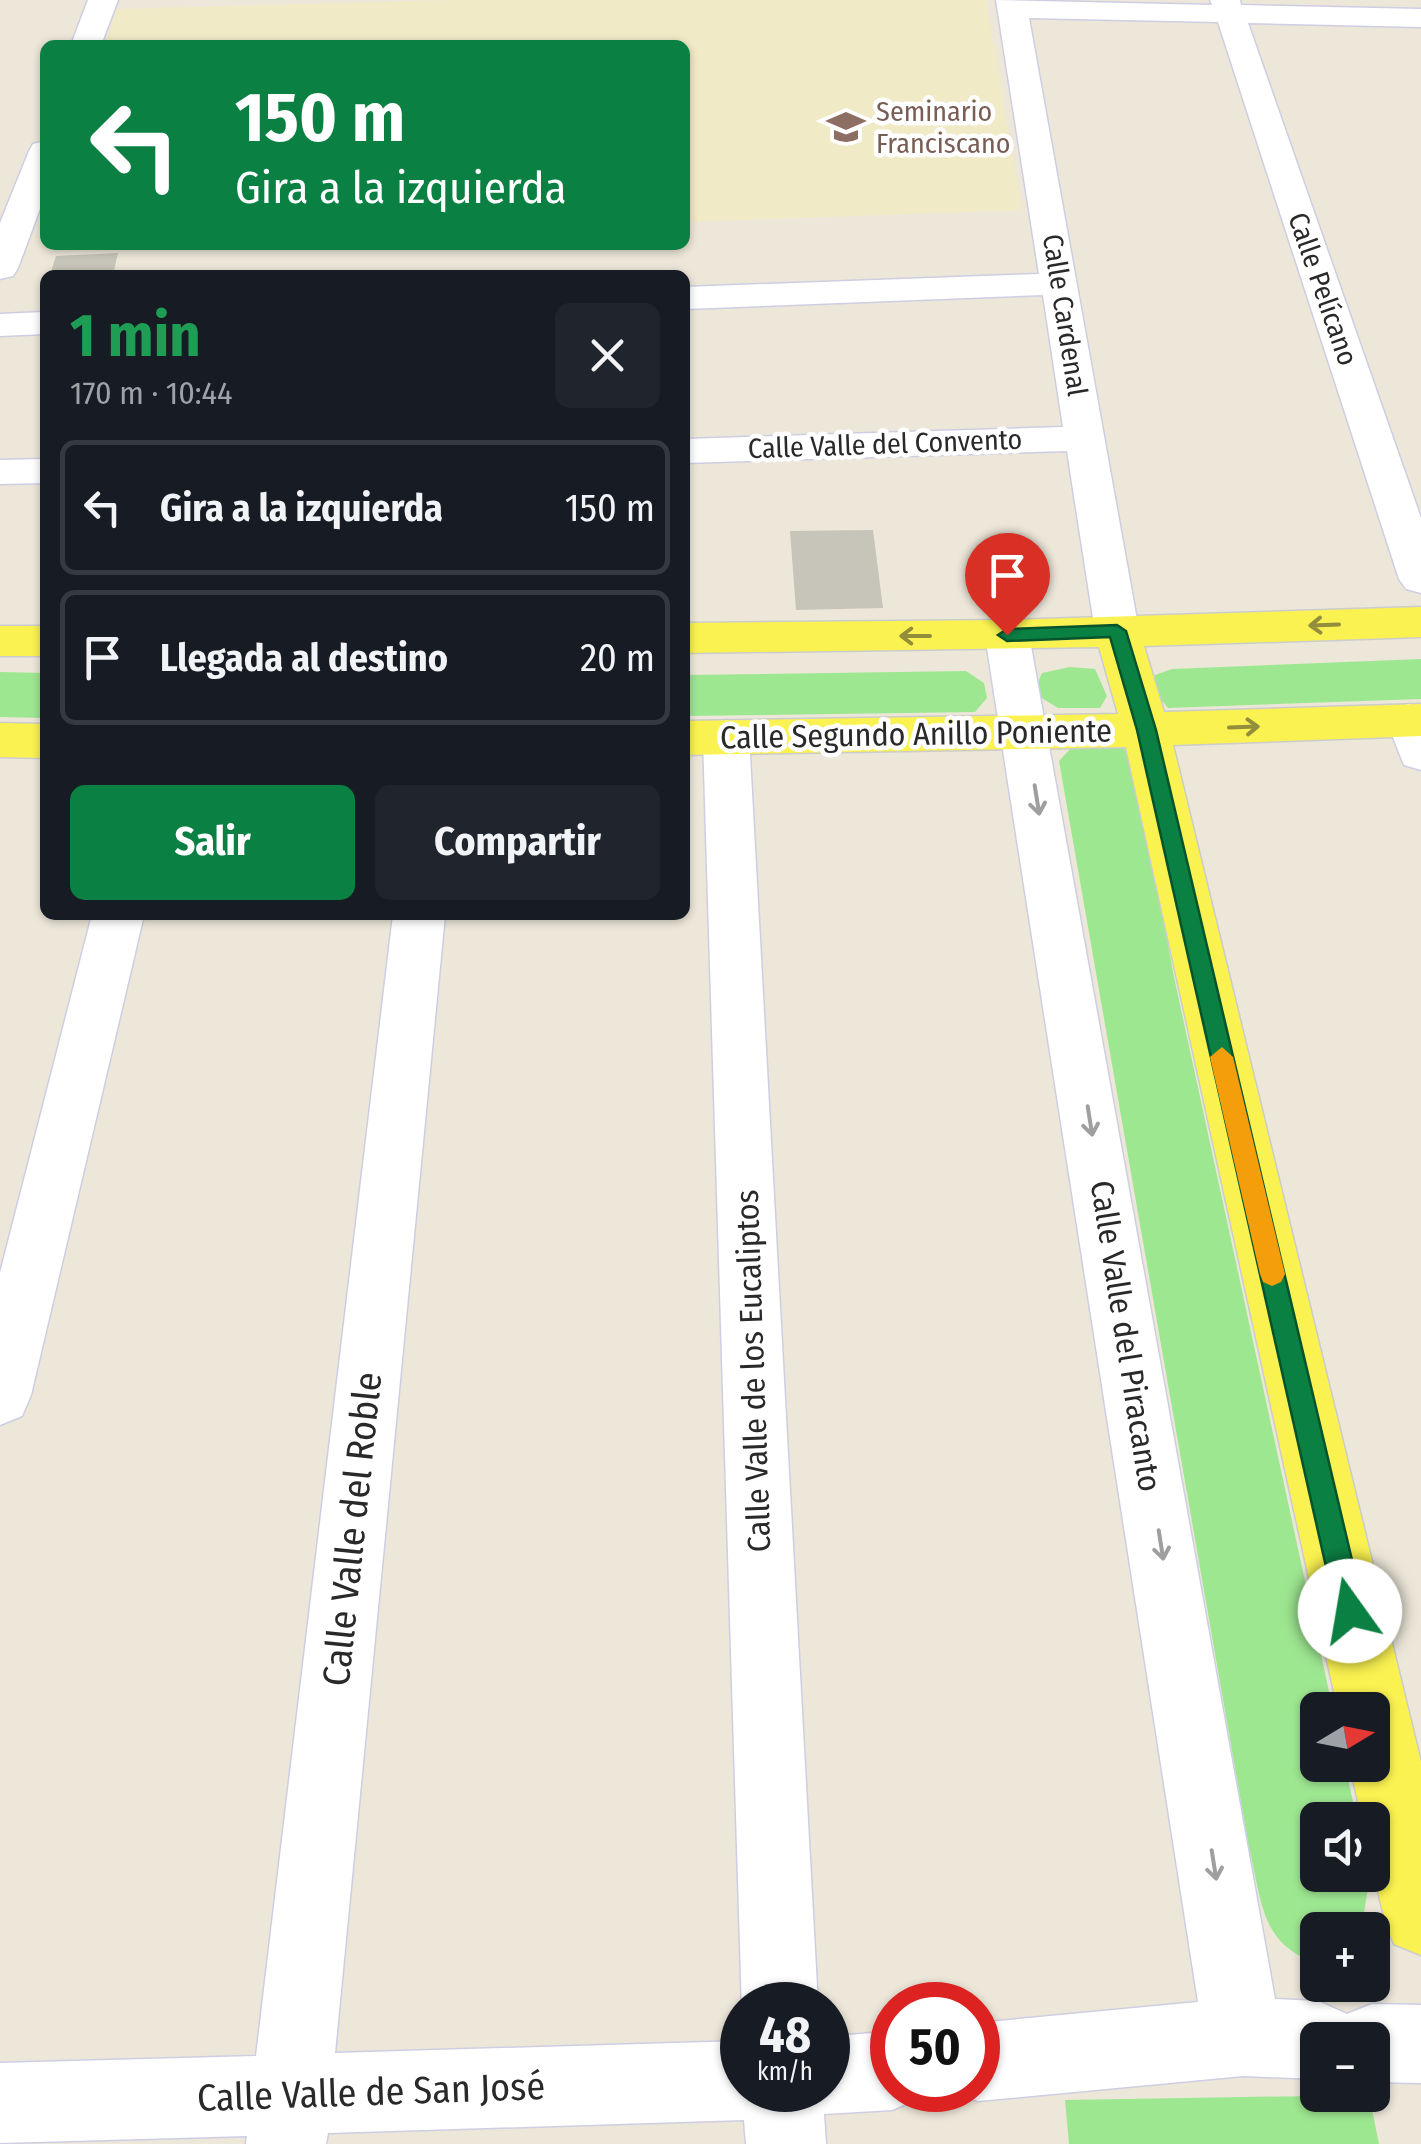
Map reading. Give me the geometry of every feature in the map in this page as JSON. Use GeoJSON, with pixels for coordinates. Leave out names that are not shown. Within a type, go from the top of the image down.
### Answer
{"type":"FeatureCollection","features":[{"type":"Feature","properties":{"kind":"main road"},"geometry":{"type":"LineString","coordinates":[[690,638],[1007,635],[1421,622]]}},
{"type":"Feature","properties":{"kind":"main road"},"geometry":{"type":"LineString","coordinates":[[1117,631],[1146,730],[1421,1917]]}},
{"type":"Feature","properties":{"kind":"main road"},"geometry":{"type":"LineString","coordinates":[[0,641],[40,641]]}},
{"type":"Feature","properties":{"kind":"main road","name":"Calle Segundo Anillo Poniente"},"geometry":{"type":"LineString","coordinates":[[705,738],[1146,730],[1417,731]]}},
{"type":"Feature","properties":{"kind":"main road"},"geometry":{"type":"LineString","coordinates":[[0,740],[40,742]]}},
{"type":"Feature","properties":{"kind":"street"},"geometry":{"type":"LineString","coordinates":[[88,40],[103,0]]}},
{"type":"Feature","properties":{"kind":"street"},"geometry":{"type":"LineString","coordinates":[[1012,5],[1228,7],[1421,18]]}},
{"type":"Feature","properties":{"kind":"street","name":"Calle Cardenal"},"geometry":{"type":"LineString","coordinates":[[1012,5],[1117,631]]}},
{"type":"Feature","properties":{"kind":"street","name":"Calle Pelícano"},"geometry":{"type":"LineString","coordinates":[[1228,7],[1421,579]]}},
{"type":"Feature","properties":{"kind":"street"},"geometry":{"type":"LineString","coordinates":[[0,268],[40,164]]}},
{"type":"Feature","properties":{"kind":"street"},"geometry":{"type":"LineString","coordinates":[[690,298],[1060,284]]}},
{"type":"Feature","properties":{"kind":"street"},"geometry":{"type":"LineString","coordinates":[[0,325],[40,323]]}},
{"type":"Feature","properties":{"kind":"street","name":"Calle Valle del Convento"},"geometry":{"type":"LineString","coordinates":[[690,450],[1085,438]]}},
{"type":"Feature","properties":{"kind":"street"},"geometry":{"type":"LineString","coordinates":[[0,472],[40,471]]}},
{"type":"Feature","properties":{"kind":"street","name":"Calle Valle del Piracanto"},"geometry":{"type":"LineString","coordinates":[[1007,635],[1243,2036]]}},
{"type":"Feature","properties":{"kind":"street","name":"Calle Valle de los Eucaliptos"},"geometry":{"type":"LineString","coordinates":[[705,738],[779,1982]]}},
{"type":"Feature","properties":{"kind":"street"},"geometry":{"type":"LineString","coordinates":[[0,1395],[117,920]]}},
{"type":"Feature","properties":{"kind":"street","name":"Calle Valle del Roble"},"geometry":{"type":"LineString","coordinates":[[288,2119],[419,920]]}},
{"type":"Feature","properties":{"kind":"street"},"geometry":{"type":"LineString","coordinates":[[1000,2060],[1243,2036],[1300,2039]]}},
{"type":"Feature","properties":{"kind":"street"},"geometry":{"type":"LineString","coordinates":[[1390,2043],[1421,2044]]}},
{"type":"Feature","properties":{"kind":"street","name":"Calle Valle de San José"},"geometry":{"type":"LineString","coordinates":[[0,2103],[288,2119],[720,2083]]}},
{"type":"Feature","properties":{"kind":"street"},"geometry":{"type":"LineString","coordinates":[[784,2112],[786,2144]]}},
{"type":"Feature","properties":{"kind":"shaded area","name":"Seminario Franciscano"},"geometry":{"type":"Polygon","coordinates":[[[454,0],[986,0],[1022,210],[690,222],[690,40],[107,40],[117,9],[454,0]]]}},
{"type":"Feature","properties":{"kind":"green space"},"geometry":{"type":"Polygon","coordinates":[[[1421,659],[1421,699],[1168,708],[1154,691],[1155,675],[1172,669],[1421,659]]]}},
{"type":"Feature","properties":{"kind":"green space"},"geometry":{"type":"Polygon","coordinates":[[[1070,667],[1095,669],[1107,696],[1100,708],[1058,708],[1040,697],[1037,685],[1042,673],[1070,667]]]}},
{"type":"Feature","properties":{"kind":"green space"},"geometry":{"type":"Polygon","coordinates":[[[966,671],[984,683],[987,698],[975,712],[690,716],[690,675],[966,671]]]}},
{"type":"Feature","properties":{"kind":"green space"},"geometry":{"type":"Polygon","coordinates":[[[0,672],[40,673],[40,718],[0,717],[0,672]]]}},
{"type":"Feature","properties":{"kind":"green space"},"geometry":{"type":"Polygon","coordinates":[[[1119,743],[1134,761],[1174,977],[1329,1692],[1300,1692],[1300,1782],[1349,1782],[1353,1802],[1300,1802],[1300,1892],[1367,1892],[1364,1912],[1300,1912],[1300,1956],[1284,1945],[1266,1918],[1249,1848],[1059,761],[1074,745],[1119,743]]]}},
{"type":"Feature","properties":{"kind":"green space"},"geometry":{"type":"Polygon","coordinates":[[[1300,2096],[1300,2112],[1372,2112],[1379,2144],[1069,2144],[1065,2100],[1300,2096]]]}},
{"type":"Feature","properties":{"kind":"building"},"geometry":{"type":"Polygon","coordinates":[[[118,253],[114,270],[52,270],[56,256],[118,253]]]}},
{"type":"Feature","properties":{"kind":"building"},"geometry":{"type":"Polygon","coordinates":[[[873,530],[883,608],[796,610],[790,531],[873,530]]]}},
{"type":"Feature","properties":{"kind":"slow traffic"},"geometry":{"type":"LineString","coordinates":[[1222,1057],[1272,1274]]}},
{"type":"Feature","properties":{"kind":"place","name":"Seminario Franciscano"},"geometry":{"type":"Point","coordinates":[846,127]}},
{"type":"Feature","properties":{"kind":"route"},"geometry":{"type":"LineString","coordinates":[[1007,635],[1117,631],[1146,730],[1350,1611]]}}]}
